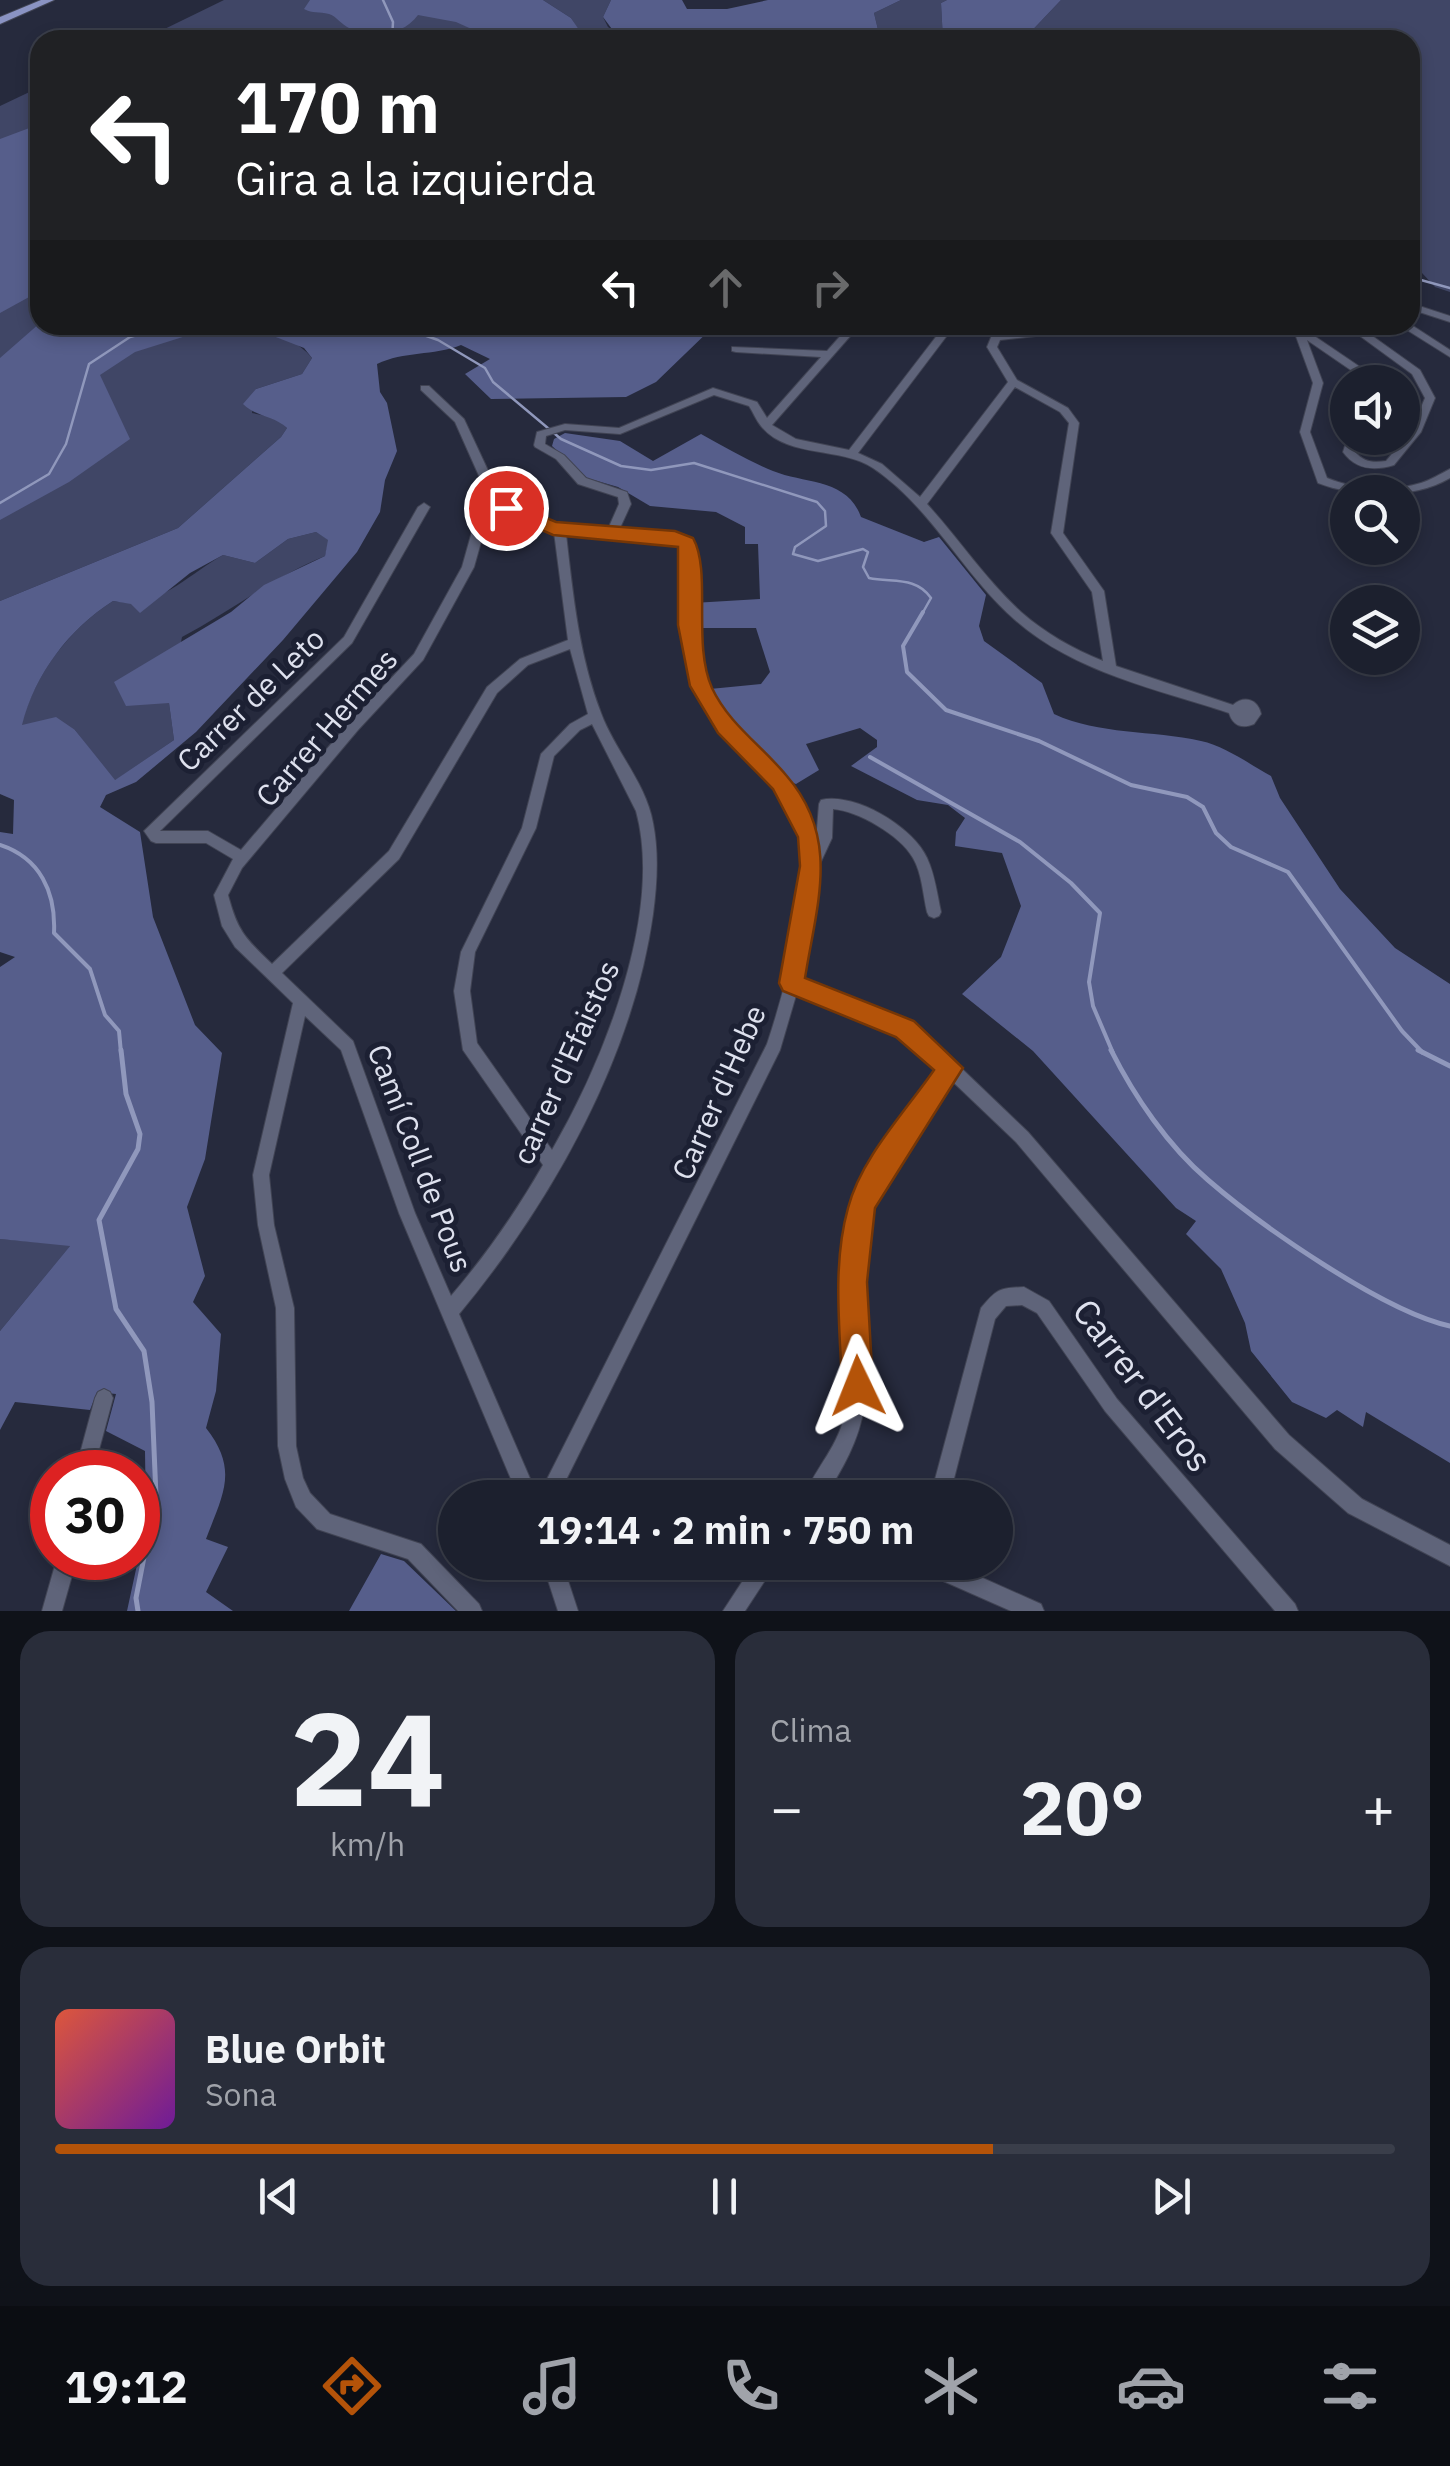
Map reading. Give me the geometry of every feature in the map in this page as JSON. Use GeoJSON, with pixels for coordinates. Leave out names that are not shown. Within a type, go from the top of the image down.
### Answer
{"type":"FeatureCollection","features":[{"type":"Feature","properties":{"kind":"main road"},"geometry":{"type":"LineString","coordinates":[[0,21],[49,0]]}},
{"type":"Feature","properties":{"kind":"street"},"geometry":{"type":"LineString","coordinates":[[1420,309],[1450,319]]}},
{"type":"Feature","properties":{"kind":"street"},"geometry":{"type":"LineString","coordinates":[[1420,315],[1450,330]]}},
{"type":"Feature","properties":{"kind":"street"},"geometry":{"type":"LineString","coordinates":[[766,425],[846,335]]}},
{"type":"Feature","properties":{"kind":"street"},"geometry":{"type":"LineString","coordinates":[[852,452],[942,335]]}},
{"type":"Feature","properties":{"kind":"street"},"geometry":{"type":"LineString","coordinates":[[1015,335],[996,337],[994,350],[1013,382],[1064,410],[1074,423],[1056,533],[1096,586],[1110,667]]}},
{"type":"Feature","properties":{"kind":"street"},"geometry":{"type":"LineString","coordinates":[[1300,335],[1318,382],[1305,432],[1322,480],[1350,488],[1406,488],[1432,484],[1450,473]]}},
{"type":"Feature","properties":{"kind":"street"},"geometry":{"type":"LineString","coordinates":[[1309,335],[1351,365]]}},
{"type":"Feature","properties":{"kind":"street"},"geometry":{"type":"LineString","coordinates":[[1364,335],[1406,365]]}},
{"type":"Feature","properties":{"kind":"street"},"geometry":{"type":"LineString","coordinates":[[1420,335],[1450,354]]}},
{"type":"Feature","properties":{"kind":"street"},"geometry":{"type":"LineString","coordinates":[[736,349],[830,354]]}},
{"type":"Feature","properties":{"kind":"street"},"geometry":{"type":"LineString","coordinates":[[1420,379],[1430,398],[1420,425]]}},
{"type":"Feature","properties":{"kind":"street"},"geometry":{"type":"LineString","coordinates":[[922,502],[1013,382]]}},
{"type":"Feature","properties":{"kind":"street"},"geometry":{"type":"LineString","coordinates":[[271,974],[394,855],[492,690],[524,662],[573,643],[560,530],[521,517],[494,496],[460,421],[425,388]]}},
{"type":"Feature","properties":{"kind":"street"},"geometry":{"type":"LineString","coordinates":[[611,535],[625,504],[623,495],[578,479],[560,457],[539,445],[541,434],[564,427],[620,431],[713,391],[753,404],[766,425],[798,445],[852,452],[879,466],[922,502],[1018,616],[1052,641],[1110,667],[1234,710]]}},
{"type":"Feature","properties":{"kind":"street"},"geometry":{"type":"LineString","coordinates":[[1351,455],[1368,466],[1390,464],[1397,455]]}},
{"type":"Feature","properties":{"kind":"street","name":"Carrer Hermes"},"geometry":{"type":"LineString","coordinates":[[271,974],[234,935],[222,903],[226,882],[352,727],[419,658],[463,578],[484,510],[494,496]]}},
{"type":"Feature","properties":{"kind":"street","name":"Carrer de Leto"},"geometry":{"type":"LineString","coordinates":[[243,858],[213,838],[156,837],[151,830],[348,640],[424,507]]}},
{"type":"Feature","properties":{"kind":"street","name":"Carrer d'Hebe"},"geometry":{"type":"LineString","coordinates":[[556,1480],[774,1045],[792,983],[812,866],[810,837],[799,812],[775,777],[721,721],[701,686],[688,625],[688,546],[675,538],[560,530]]}},
{"type":"Feature","properties":{"kind":"street","name":"carrer d'Efaistos"},"geometry":{"type":"LineString","coordinates":[[449,1312],[554,1165],[627,1003],[648,928],[650,856],[645,816],[595,716],[573,643]]}},
{"type":"Feature","properties":{"kind":"street"},"geometry":{"type":"LineString","coordinates":[[554,1165],[470,1045],[462,992],[468,952],[529,828],[548,754],[567,733],[595,716]]}},
{"type":"Feature","properties":{"kind":"street"},"geometry":{"type":"LineString","coordinates":[[812,866],[825,838],[826,804],[841,802],[864,811],[914,850],[934,912]]}},
{"type":"Feature","properties":{"kind":"street","name":"Camí Coll de Pous"},"geometry":{"type":"LineString","coordinates":[[271,974],[347,1046],[386,1160],[521,1480]]}},
{"type":"Feature","properties":{"kind":"street"},"geometry":{"type":"LineString","coordinates":[[792,983],[905,1029],[950,1068],[1022,1137],[1282,1442],[1344,1498],[1450,1556]]}},
{"type":"Feature","properties":{"kind":"street"},"geometry":{"type":"LineString","coordinates":[[301,1000],[261,1175],[266,1224],[285,1308],[287,1446],[294,1480],[303,1500],[324,1522],[414,1551],[472,1611]]}},
{"type":"Feature","properties":{"kind":"street"},"geometry":{"type":"LineString","coordinates":[[825,1480],[846,1440],[854,1412],[858,1366],[852,1282],[862,1208],[873,1182],[950,1068]]}},
{"type":"Feature","properties":{"kind":"street","name":"Carrer d'Eros"},"geometry":{"type":"LineString","coordinates":[[944,1480],[987,1314],[1002,1296],[1024,1296],[1043,1308],[1111,1405],[1284,1610]]}},
{"type":"Feature","properties":{"kind":"street"},"geometry":{"type":"LineString","coordinates":[[90,1450],[104,1398]]}},
{"type":"Feature","properties":{"kind":"street"},"geometry":{"type":"LineString","coordinates":[[52,1611],[61,1580]]}},
{"type":"Feature","properties":{"kind":"street"},"geometry":{"type":"LineString","coordinates":[[558,1580],[568,1611]]}},
{"type":"Feature","properties":{"kind":"street"},"geometry":{"type":"LineString","coordinates":[[732,1611],[754,1580]]}},
{"type":"Feature","properties":{"kind":"street"},"geometry":{"type":"LineString","coordinates":[[964,1580],[1034,1611]]}},
{"type":"Feature","properties":{"kind":"shaded area"},"geometry":{"type":"Polygon","coordinates":[[[224,0],[409,0],[436,5],[479,30],[162,30],[224,0]]]}},
{"type":"Feature","properties":{"kind":"shaded area"},"geometry":{"type":"Polygon","coordinates":[[[310,0],[543,0],[571,18],[579,30],[474,30],[456,22],[418,15],[397,30],[355,30],[329,14],[304,9],[310,0]]]}},
{"type":"Feature","properties":{"kind":"shaded area"},"geometry":{"type":"Polygon","coordinates":[[[543,0],[611,0],[603,17],[612,30],[579,30],[571,18],[543,0]]]}},
{"type":"Feature","properties":{"kind":"shaded area"},"geometry":{"type":"Polygon","coordinates":[[[611,0],[682,0],[687,9],[727,9],[768,0],[901,0],[874,13],[878,30],[613,30],[603,17],[611,0]]]}},
{"type":"Feature","properties":{"kind":"shaded area"},"geometry":{"type":"Polygon","coordinates":[[[901,0],[947,0],[941,3],[942,30],[878,30],[874,13],[901,0]]]}},
{"type":"Feature","properties":{"kind":"shaded area"},"geometry":{"type":"Polygon","coordinates":[[[1061,0],[1450,0],[1450,292],[1435,287],[1420,271],[1420,30],[1032,30],[1061,0]]]}},
{"type":"Feature","properties":{"kind":"shaded area"},"geometry":{"type":"Polygon","coordinates":[[[1061,0],[1032,30],[942,30],[941,3],[1061,0]]]}},
{"type":"Feature","properties":{"kind":"shaded area"},"geometry":{"type":"Polygon","coordinates":[[[30,92],[30,335],[278,335],[312,358],[302,374],[256,389],[252,413],[276,418],[287,428],[178,528],[0,601],[0,106],[30,92]]]}},
{"type":"Feature","properties":{"kind":"shaded area"},"geometry":{"type":"Polygon","coordinates":[[[30,128],[30,296],[0,313],[0,139],[30,128]]]}},
{"type":"Feature","properties":{"kind":"shaded area"},"geometry":{"type":"Polygon","coordinates":[[[30,332],[30,335],[189,335],[135,352],[100,375],[130,439],[69,482],[0,520],[0,358],[30,332]]]}},
{"type":"Feature","properties":{"kind":"shaded area"},"geometry":{"type":"Polygon","coordinates":[[[271,335],[705,335],[656,382],[626,397],[491,399],[465,374],[490,359],[461,345],[377,364],[380,392],[387,403],[397,451],[385,480],[380,512],[357,552],[283,640],[196,732],[136,782],[106,795],[100,807],[140,832],[153,917],[195,1025],[222,1053],[205,1159],[187,1207],[205,1276],[193,1302],[221,1334],[216,1391],[206,1428],[222,1457],[225,1482],[206,1539],[228,1547],[206,1592],[233,1611],[127,1611],[134,1580],[160,1580],[160,1450],[143,1450],[106,1431],[116,1394],[97,1392],[90,1410],[15,1402],[0,1430],[0,1331],[70,1246],[0,1239],[0,967],[15,957],[0,952],[0,832],[13,834],[14,800],[0,794],[0,601],[178,528],[287,428],[243,404],[256,389],[302,374],[312,358],[304,348],[271,335]],[[316,532],[288,539],[255,563],[223,555],[190,573],[140,613],[131,604],[113,601],[82,625],[56,654],[36,688],[22,725],[56,717],[75,730],[115,780],[174,740],[169,703],[126,706],[114,682],[231,612],[264,585],[325,556],[328,540],[316,532]]]}},
{"type":"Feature","properties":{"kind":"shaded area"},"geometry":{"type":"Polygon","coordinates":[[[565,433],[620,441],[653,461],[701,434],[773,471],[835,489],[855,504],[861,517],[924,542],[939,537],[986,595],[979,626],[984,641],[1042,683],[1054,714],[1089,726],[1210,743],[1271,776],[1280,798],[1340,889],[1395,948],[1450,984],[1450,1463],[1366,1412],[1363,1427],[1337,1410],[1326,1418],[1292,1402],[1251,1351],[1245,1323],[1221,1269],[1186,1234],[1196,1221],[1176,1208],[1033,1051],[962,994],[1001,957],[1021,906],[1002,853],[955,846],[956,832],[965,818],[948,805],[917,800],[851,766],[877,747],[877,740],[860,728],[806,744],[819,770],[796,784],[788,781],[726,718],[710,689],[761,684],[770,672],[756,628],[696,628],[693,603],[760,599],[758,544],[745,544],[745,527],[716,512],[650,506],[618,487],[587,478],[552,446],[554,439],[565,433]]]}},
{"type":"Feature","properties":{"kind":"shaded area"},"geometry":{"type":"Polygon","coordinates":[[[316,532],[329,540],[325,556],[182,637],[169,703],[174,740],[114,781],[75,730],[21,726],[35,688],[56,654],[82,625],[113,601],[158,596],[223,555],[255,563],[288,539],[316,532]]]}},
{"type":"Feature","properties":{"kind":"shaded area"},"geometry":{"type":"Polygon","coordinates":[[[0,1239],[71,1245],[0,1331],[0,1239]]]}},
{"type":"Feature","properties":{"kind":"shaded area"},"geometry":{"type":"Polygon","coordinates":[[[381,1554],[404,1561],[456,1611],[349,1611],[381,1554]]]}},
{"type":"Feature","properties":{"kind":"waterway"},"geometry":{"type":"LineString","coordinates":[[383,0],[393,30]]}},
{"type":"Feature","properties":{"kind":"waterway"},"geometry":{"type":"LineString","coordinates":[[1420,280],[1450,288]]}},
{"type":"Feature","properties":{"kind":"waterway"},"geometry":{"type":"LineString","coordinates":[[0,503],[49,474],[66,444],[89,364],[137,335]]}},
{"type":"Feature","properties":{"kind":"waterway"},"geometry":{"type":"LineString","coordinates":[[424,335],[485,368],[493,382],[561,439],[621,466],[651,470],[694,463],[817,502],[825,511],[826,526],[795,547],[793,554],[818,561],[863,549],[868,552],[863,567],[869,578],[911,583],[925,591],[931,598],[922,614]]}},
{"type":"Feature","properties":{"kind":"waterway"},"geometry":{"type":"LineString","coordinates":[[923,612],[903,646],[907,672],[946,710],[1039,741],[1131,785],[1187,797],[1203,807],[1216,833],[1231,847],[1288,872],[1402,1031],[1422,1052]]}},
{"type":"Feature","properties":{"kind":"waterway"},"geometry":{"type":"LineString","coordinates":[[870,757],[1020,842],[1071,883],[1100,913],[1089,982],[1093,1006],[1113,1053]]}},
{"type":"Feature","properties":{"kind":"waterway"},"geometry":{"type":"LineString","coordinates":[[0,845],[26,858],[43,878],[52,904],[54,933],[90,969],[105,1015],[119,1031],[121,1053]]}},
{"type":"Feature","properties":{"kind":"waterway"},"geometry":{"type":"LineString","coordinates":[[121,1050],[126,1094],[140,1134],[138,1149],[99,1220],[116,1309],[144,1351],[152,1402],[156,1496],[136,1598],[138,1611]]}},
{"type":"Feature","properties":{"kind":"waterway"},"geometry":{"type":"LineString","coordinates":[[1111,1050],[1166,1136],[1193,1167],[1231,1199],[1358,1286],[1423,1318],[1450,1326]]}},
{"type":"Feature","properties":{"kind":"waterway"},"geometry":{"type":"LineString","coordinates":[[1418,1050],[1422,1052]]}},
{"type":"Feature","properties":{"kind":"waterway"},"geometry":{"type":"LineString","coordinates":[[1422,1052],[1450,1066]]}},
{"type":"Feature","properties":{"kind":"route"},"geometry":{"type":"LineString","coordinates":[[506,508],[553,528],[675,538],[686,543],[690,552],[688,625],[701,686],[726,727],[781,783],[810,837],[812,866],[792,983],[905,1029],[950,1068],[873,1182],[862,1208],[852,1282],[858,1386]]}}]}
